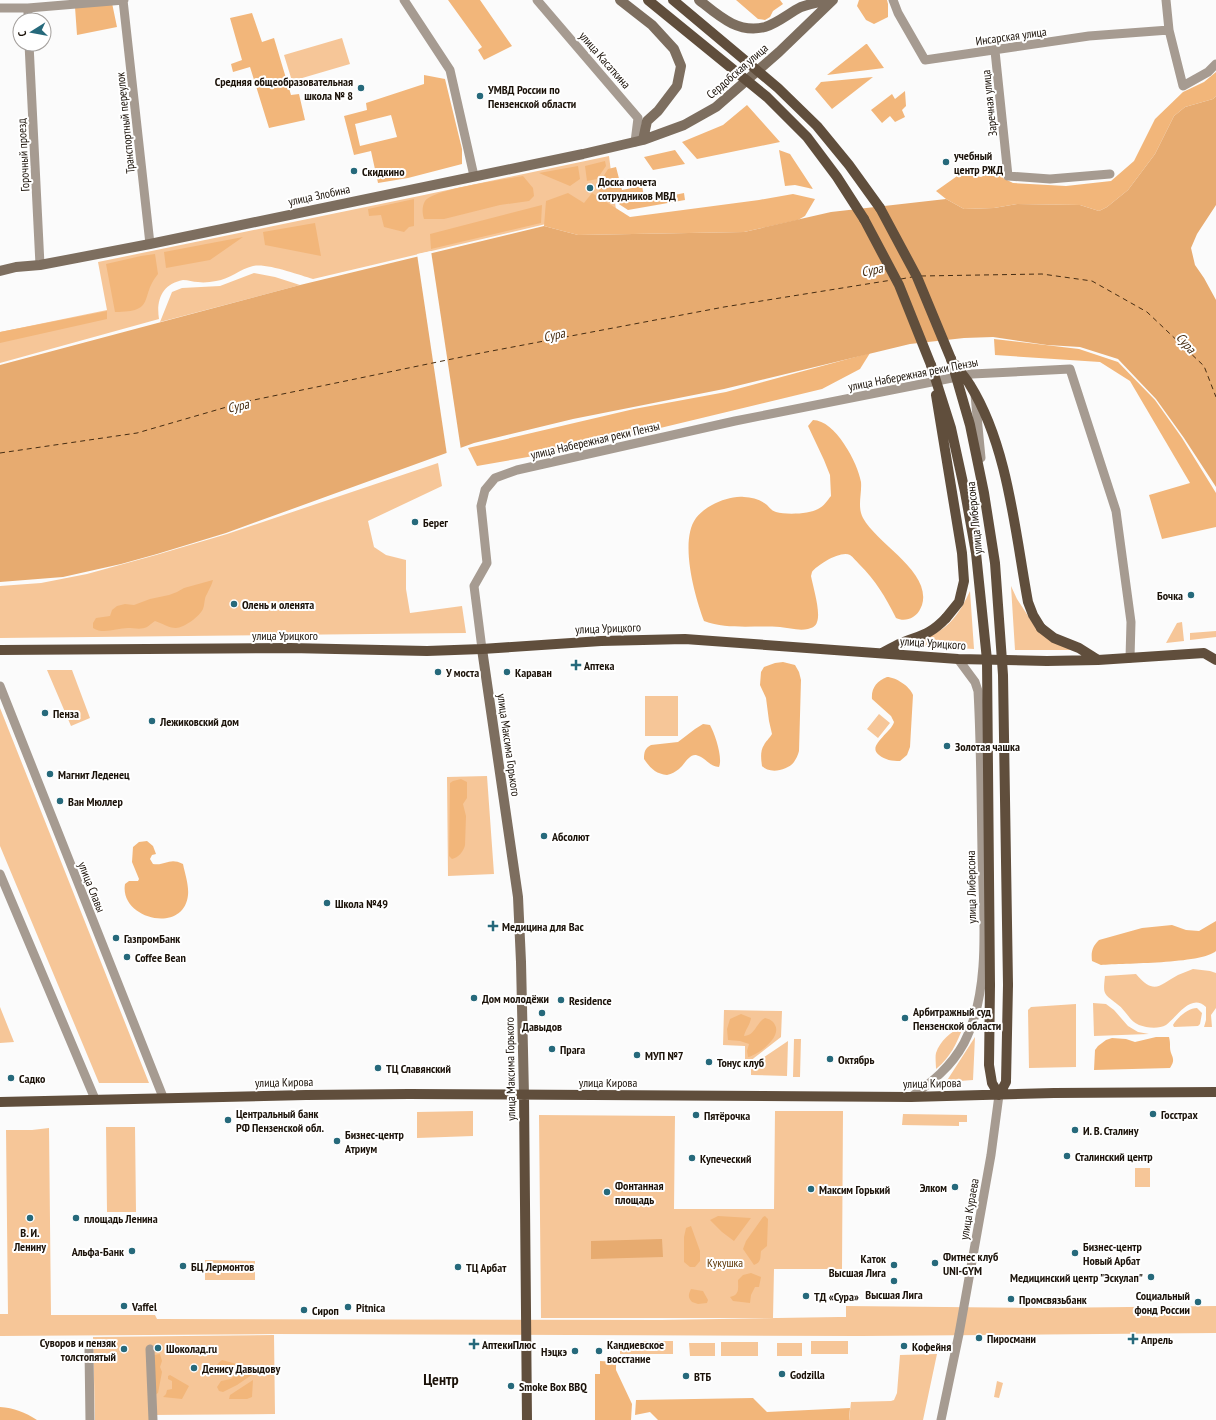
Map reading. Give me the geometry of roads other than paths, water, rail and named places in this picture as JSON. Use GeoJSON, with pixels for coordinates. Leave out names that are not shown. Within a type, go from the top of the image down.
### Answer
{"type":"FeatureCollection","features":[{"type":"Feature","properties":{"kind":"main road"},"geometry":{"type":"LineString","coordinates":[[620,0],[652,25],[674,49],[681,66],[677,86],[658,111],[647,121],[639,141]]}},
{"type":"Feature","properties":{"kind":"main road"},"geometry":{"type":"LineString","coordinates":[[648,0],[767,98],[807,137],[838,177],[864,219],[899,285],[931,365],[951,428],[965,492],[976,553],[987,660],[990,985],[989,1065],[992,1083],[999,1095]]}},
{"type":"Feature","properties":{"kind":"main road"},"geometry":{"type":"LineString","coordinates":[[673,0],[778,88],[817,126],[849,165],[880,208],[917,277],[951,359],[970,426],[984,493],[995,563],[1003,674],[1008,985],[1006,1082],[999,1095]]}},
{"type":"Feature","properties":{"kind":"main road"},"geometry":{"type":"LineString","coordinates":[[699,0],[722,19],[741,28],[766,27],[802,7],[828,0]]}},
{"type":"Feature","properties":{"kind":"main road","name":"Сердобская улица"},"geometry":{"type":"LineString","coordinates":[[639,141],[684,125],[716,107],[779,52],[833,0]]}},
{"type":"Feature","properties":{"kind":"main road","name":"улица Злобина"},"geometry":{"type":"LineString","coordinates":[[0,271],[150,244],[639,141]]}},
{"type":"Feature","properties":{"kind":"main road"},"geometry":{"type":"LineString","coordinates":[[951,359],[970,385],[987,419],[998,449],[1006,478],[1028,602],[1033,615],[1041,628],[1054,638],[1079,648],[1098,660]]}},
{"type":"Feature","properties":{"kind":"main road"},"geometry":{"type":"LineString","coordinates":[[882,653],[899,644],[927,634],[938,627],[959,602],[964,581],[962,553],[931,365]]}},
{"type":"Feature","properties":{"kind":"main road","name":"улица Урицкого"},"geometry":{"type":"LineString","coordinates":[[0,650],[290,648],[427,651],[601,641],[685,639],[958,659],[1047,661],[1098,660],[1216,652]]}},
{"type":"Feature","properties":{"kind":"main road","name":"улица Максима Горького"},"geometry":{"type":"LineString","coordinates":[[482,649],[518,897],[524,1095],[527,1420]]}},
{"type":"Feature","properties":{"kind":"main road"},"geometry":{"type":"LineString","coordinates":[[1204,653],[1216,660]]}},
{"type":"Feature","properties":{"kind":"main road","name":"улица Кирова"},"geometry":{"type":"LineString","coordinates":[[0,1102],[163,1097],[362,1094],[912,1097],[1216,1092]]}},
{"type":"Feature","properties":{"kind":"street"},"geometry":{"type":"LineString","coordinates":[[0,8],[28,8],[123,0]]}},
{"type":"Feature","properties":{"kind":"street","name":"Транспортный переулок"},"geometry":{"type":"LineString","coordinates":[[123,0],[150,244]]}},
{"type":"Feature","properties":{"kind":"street"},"geometry":{"type":"LineString","coordinates":[[404,0],[450,70],[474,176]]}},
{"type":"Feature","properties":{"kind":"street","name":"улица Касаткина"},"geometry":{"type":"LineString","coordinates":[[537,0],[638,118],[639,141]]}},
{"type":"Feature","properties":{"kind":"street","name":"Инсарская улица"},"geometry":{"type":"LineString","coordinates":[[892,0],[925,60],[996,51],[1089,36],[1170,30]]}},
{"type":"Feature","properties":{"kind":"street"},"geometry":{"type":"LineString","coordinates":[[1166,0],[1170,30],[1183,86],[1208,72],[1216,64]]}},
{"type":"Feature","properties":{"kind":"street","name":"Заречная улица"},"geometry":{"type":"LineString","coordinates":[[996,51],[1008,176],[1050,179],[1110,174]]}},
{"type":"Feature","properties":{"kind":"street","name":"Горочный проезд"},"geometry":{"type":"LineString","coordinates":[[30,52],[40,265]]}},
{"type":"Feature","properties":{"kind":"street","name":"улица Набережная реки Пензы"},"geometry":{"type":"LineString","coordinates":[[482,649],[474,586],[487,563],[481,506],[485,490],[496,478],[517,470],[734,421],[972,374],[1070,369],[1116,511],[1131,622],[1130,658]]}},
{"type":"Feature","properties":{"kind":"street","name":"улица Либерсона"},"geometry":{"type":"LineString","coordinates":[[972,374],[1000,660]]}},
{"type":"Feature","properties":{"kind":"street","name":"улица Либерсона"},"geometry":{"type":"LineString","coordinates":[[912,1097],[934,1081],[964,1043],[972,1024],[978,1000],[984,953],[978,691],[975,682],[958,659]]}},
{"type":"Feature","properties":{"kind":"street","name":"улица Славы"},"geometry":{"type":"LineString","coordinates":[[0,686],[163,1097]]}},
{"type":"Feature","properties":{"kind":"street"},"geometry":{"type":"LineString","coordinates":[[0,874],[95,1099]]}},
{"type":"Feature","properties":{"kind":"street","name":"улица Кураева"},"geometry":{"type":"LineString","coordinates":[[941,1420],[959,1334],[992,1155],[999,1095]]}},
{"type":"Feature","properties":{"kind":"street"},"geometry":{"type":"LineString","coordinates":[[150,1349],[154,1420]]}},
{"type":"Feature","properties":{"kind":"street"},"geometry":{"type":"LineString","coordinates":[[89,1350],[90,1420]]}},
{"type":"Feature","properties":{"kind":"water","name":"Сура"},"geometry":{"type":"Polygon","coordinates":[[[1216,96],[1216,205],[1197,234],[1191,248],[1195,265],[1216,300],[1216,487],[1156,399],[1118,359],[1080,347],[1047,345],[993,337],[964,338],[910,344],[724,389],[573,419],[474,443],[226,533],[157,554],[63,577],[0,582],[0,365],[300,285],[544,226],[578,235],[744,232],[831,212],[946,199],[964,209],[994,208],[1017,204],[1080,205],[1099,211],[1107,207],[1128,190],[1155,154],[1174,116],[1185,107],[1213,99],[1216,96]]]}},
{"type":"Feature","properties":{"kind":"water"},"geometry":{"type":"Polygon","coordinates":[[[662,1239],[663,1257],[591,1259],[591,1241],[662,1239]]]}},
{"type":"Feature","properties":{"kind":"place","name":"Средняя общеобразовательная школа № 8"},"geometry":{"type":"Point","coordinates":[361,88]}},
{"type":"Feature","properties":{"kind":"place","name":"УМВД России по Пензенской области"},"geometry":{"type":"Point","coordinates":[480,96]}},
{"type":"Feature","properties":{"kind":"place","name":"учебный центр РЖД"},"geometry":{"type":"Point","coordinates":[946,162]}},
{"type":"Feature","properties":{"kind":"place","name":"Скидкино"},"geometry":{"type":"Point","coordinates":[354,171]}},
{"type":"Feature","properties":{"kind":"place","name":"Доска почета сотрудников МВД"},"geometry":{"type":"Point","coordinates":[590,188]}},
{"type":"Feature","properties":{"kind":"place","name":"Берег"},"geometry":{"type":"Point","coordinates":[415,522]}},
{"type":"Feature","properties":{"kind":"place","name":"Бочка"},"geometry":{"type":"Point","coordinates":[1191,595]}},
{"type":"Feature","properties":{"kind":"place","name":"Олень и оленята"},"geometry":{"type":"Point","coordinates":[234,604]}},
{"type":"Feature","properties":{"kind":"place","name":"Аптека"},"geometry":{"type":"Point","coordinates":[576,665]}},
{"type":"Feature","properties":{"kind":"place","name":"У моста"},"geometry":{"type":"Point","coordinates":[438,672]}},
{"type":"Feature","properties":{"kind":"place","name":"Караван"},"geometry":{"type":"Point","coordinates":[507,672]}},
{"type":"Feature","properties":{"kind":"place","name":"Пенза"},"geometry":{"type":"Point","coordinates":[45,713]}},
{"type":"Feature","properties":{"kind":"place","name":"Лежиковский дом"},"geometry":{"type":"Point","coordinates":[152,721]}},
{"type":"Feature","properties":{"kind":"place","name":"Золотая чашка"},"geometry":{"type":"Point","coordinates":[947,746]}},
{"type":"Feature","properties":{"kind":"place","name":"Магнит Леденец"},"geometry":{"type":"Point","coordinates":[50,774]}},
{"type":"Feature","properties":{"kind":"place","name":"Ван Мюллер"},"geometry":{"type":"Point","coordinates":[60,801]}},
{"type":"Feature","properties":{"kind":"place","name":"Абсолют"},"geometry":{"type":"Point","coordinates":[544,836]}},
{"type":"Feature","properties":{"kind":"place","name":"Школа №49"},"geometry":{"type":"Point","coordinates":[327,903]}},
{"type":"Feature","properties":{"kind":"place","name":"Медицина для Вас"},"geometry":{"type":"Point","coordinates":[493,926]}},
{"type":"Feature","properties":{"kind":"place","name":"ГазпромБанк"},"geometry":{"type":"Point","coordinates":[116,938]}},
{"type":"Feature","properties":{"kind":"place","name":"Coffee Bean"},"geometry":{"type":"Point","coordinates":[127,957]}},
{"type":"Feature","properties":{"kind":"place","name":"Дом молодёжи"},"geometry":{"type":"Point","coordinates":[474,998]}},
{"type":"Feature","properties":{"kind":"place","name":"Residence"},"geometry":{"type":"Point","coordinates":[561,1000]}},
{"type":"Feature","properties":{"kind":"place","name":"Давыдов"},"geometry":{"type":"Point","coordinates":[542,1013]}},
{"type":"Feature","properties":{"kind":"place","name":"Арбитражный суд Пензенской области"},"geometry":{"type":"Point","coordinates":[905,1018]}},
{"type":"Feature","properties":{"kind":"place","name":"Прага"},"geometry":{"type":"Point","coordinates":[552,1049]}},
{"type":"Feature","properties":{"kind":"place","name":"МУП №7"},"geometry":{"type":"Point","coordinates":[637,1055]}},
{"type":"Feature","properties":{"kind":"place","name":"Октябрь"},"geometry":{"type":"Point","coordinates":[830,1059]}},
{"type":"Feature","properties":{"kind":"place","name":"Тонус клуб"},"geometry":{"type":"Point","coordinates":[709,1062]}},
{"type":"Feature","properties":{"kind":"place","name":"ТЦ Славянский"},"geometry":{"type":"Point","coordinates":[378,1068]}},
{"type":"Feature","properties":{"kind":"place","name":"Садко"},"geometry":{"type":"Point","coordinates":[11,1078]}},
{"type":"Feature","properties":{"kind":"place","name":"Госстрах"},"geometry":{"type":"Point","coordinates":[1153,1114]}},
{"type":"Feature","properties":{"kind":"place","name":"Пятёрочка"},"geometry":{"type":"Point","coordinates":[696,1115]}},
{"type":"Feature","properties":{"kind":"place","name":"Центральный банк РФ Пензенской обл."},"geometry":{"type":"Point","coordinates":[228,1120]}},
{"type":"Feature","properties":{"kind":"place","name":"И. В. Сталину"},"geometry":{"type":"Point","coordinates":[1075,1130]}},
{"type":"Feature","properties":{"kind":"place","name":"Бизнес-центр Атриум"},"geometry":{"type":"Point","coordinates":[337,1141]}},
{"type":"Feature","properties":{"kind":"place","name":"Сталинский центр"},"geometry":{"type":"Point","coordinates":[1067,1156]}},
{"type":"Feature","properties":{"kind":"place","name":"Купеческий"},"geometry":{"type":"Point","coordinates":[692,1158]}},
{"type":"Feature","properties":{"kind":"place","name":"Элком"},"geometry":{"type":"Point","coordinates":[955,1187]}},
{"type":"Feature","properties":{"kind":"place","name":"Максим Горький"},"geometry":{"type":"Point","coordinates":[811,1189]}},
{"type":"Feature","properties":{"kind":"place","name":"Фонтанная площадь"},"geometry":{"type":"Point","coordinates":[607,1192]}},
{"type":"Feature","properties":{"kind":"place","name":"В. И. Ленину"},"geometry":{"type":"Point","coordinates":[30,1218]}},
{"type":"Feature","properties":{"kind":"place","name":"площадь Ленина"},"geometry":{"type":"Point","coordinates":[76,1218]}},
{"type":"Feature","properties":{"kind":"place","name":"Альфа-Банк"},"geometry":{"type":"Point","coordinates":[132,1251]}},
{"type":"Feature","properties":{"kind":"place","name":"Бизнес-центр Новый Арбат"},"geometry":{"type":"Point","coordinates":[1075,1253]}},
{"type":"Feature","properties":{"kind":"place","name":"Фитнес клуб UNI-GYM"},"geometry":{"type":"Point","coordinates":[935,1263]}},
{"type":"Feature","properties":{"kind":"place","name":"Каток Высшая Лига"},"geometry":{"type":"Point","coordinates":[894,1265]}},
{"type":"Feature","properties":{"kind":"place","name":"БЦ Лермонтов"},"geometry":{"type":"Point","coordinates":[183,1266]}},
{"type":"Feature","properties":{"kind":"place","name":"ТЦ Арбат"},"geometry":{"type":"Point","coordinates":[458,1267]}},
{"type":"Feature","properties":{"kind":"place","name":"Медицинский центр \"Эскулап\""},"geometry":{"type":"Point","coordinates":[1151,1277]}},
{"type":"Feature","properties":{"kind":"place","name":"Высшая Лига"},"geometry":{"type":"Point","coordinates":[894,1281]}},
{"type":"Feature","properties":{"kind":"place","name":"ТД «Сура»"},"geometry":{"type":"Point","coordinates":[806,1296]}},
{"type":"Feature","properties":{"kind":"place","name":"Промсвязьбанк"},"geometry":{"type":"Point","coordinates":[1011,1299]}},
{"type":"Feature","properties":{"kind":"place","name":"Социальный фонд России"},"geometry":{"type":"Point","coordinates":[1198,1302]}},
{"type":"Feature","properties":{"kind":"place","name":"Vaffel"},"geometry":{"type":"Point","coordinates":[124,1306]}},
{"type":"Feature","properties":{"kind":"place","name":"Pitnica"},"geometry":{"type":"Point","coordinates":[348,1307]}},
{"type":"Feature","properties":{"kind":"place","name":"Сироп"},"geometry":{"type":"Point","coordinates":[304,1310]}},
{"type":"Feature","properties":{"kind":"place","name":"Пиросмани"},"geometry":{"type":"Point","coordinates":[979,1338]}},
{"type":"Feature","properties":{"kind":"place","name":"Апрель"},"geometry":{"type":"Point","coordinates":[1133,1339]}},
{"type":"Feature","properties":{"kind":"place","name":"АптекиПлюс"},"geometry":{"type":"Point","coordinates":[474,1344]}},
{"type":"Feature","properties":{"kind":"place","name":"Кофейня"},"geometry":{"type":"Point","coordinates":[904,1346]}},
{"type":"Feature","properties":{"kind":"place","name":"Шоколад.ru"},"geometry":{"type":"Point","coordinates":[158,1348]}},
{"type":"Feature","properties":{"kind":"place","name":"Суворов и пензяк толстопятый"},"geometry":{"type":"Point","coordinates":[124,1349]}},
{"type":"Feature","properties":{"kind":"place","name":"Нэцкэ"},"geometry":{"type":"Point","coordinates":[575,1351]}},
{"type":"Feature","properties":{"kind":"place","name":"Кандиевское восстание"},"geometry":{"type":"Point","coordinates":[599,1351]}},
{"type":"Feature","properties":{"kind":"place","name":"Денису Давыдову"},"geometry":{"type":"Point","coordinates":[194,1368]}},
{"type":"Feature","properties":{"kind":"place","name":"Godzilla"},"geometry":{"type":"Point","coordinates":[782,1374]}},
{"type":"Feature","properties":{"kind":"place","name":"ВТБ"},"geometry":{"type":"Point","coordinates":[686,1376]}},
{"type":"Feature","properties":{"kind":"place","name":"Smoke Box BBQ"},"geometry":{"type":"Point","coordinates":[511,1386]}},
{"type":"Feature","properties":{"kind":"district","name":"Центр"},"geometry":{"type":"Point","coordinates":[441,1379]}},
{"type":"Feature","properties":{"kind":"park label","name":"Кукушка"},"geometry":{"type":"Point","coordinates":[725,1262]}}]}
